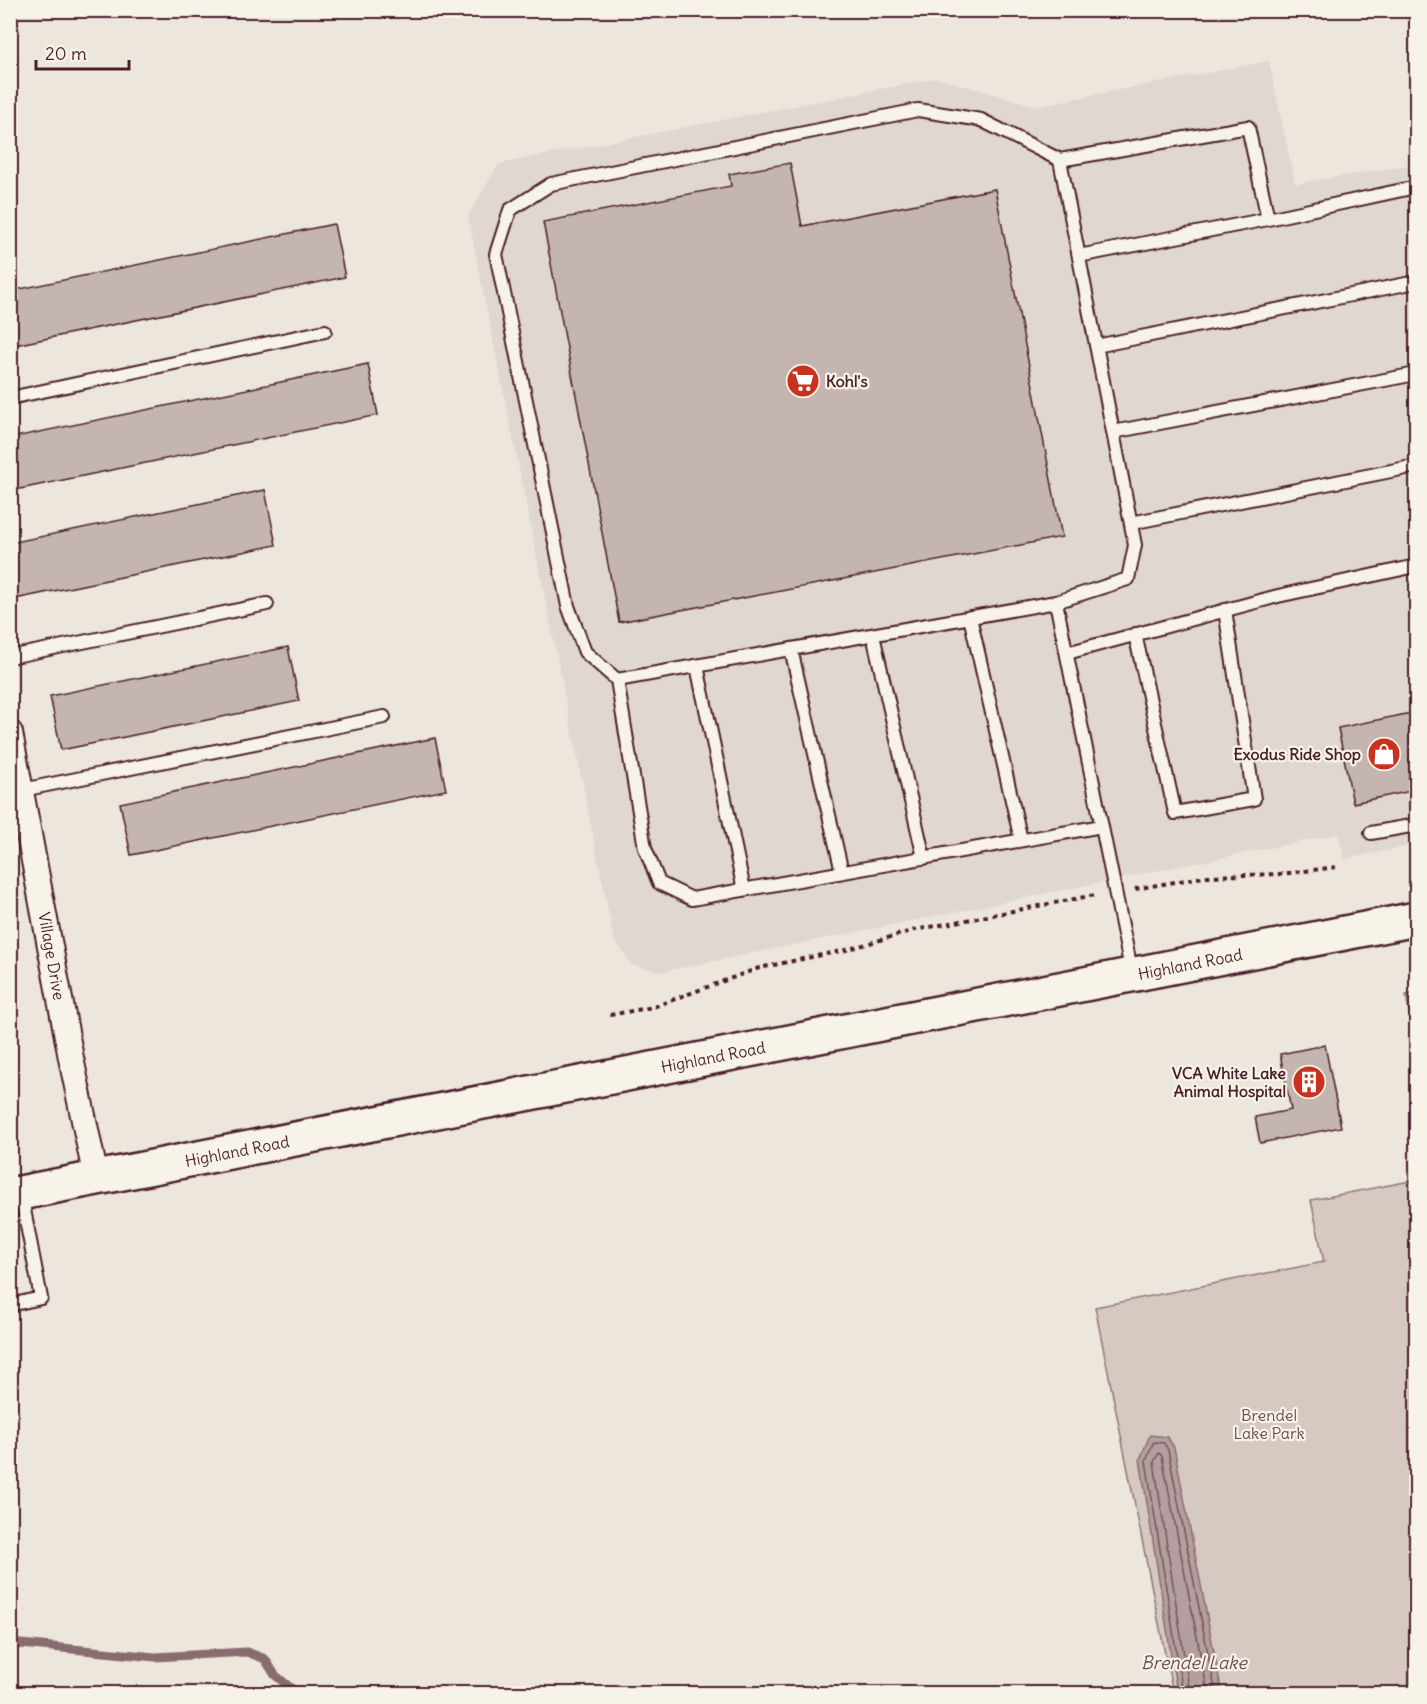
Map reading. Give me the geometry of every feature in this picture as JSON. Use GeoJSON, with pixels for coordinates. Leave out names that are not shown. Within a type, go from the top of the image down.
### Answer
{"type":"FeatureCollection","features":[{"type":"Feature","properties":{"kind":"highway","name":"Highland Road"},"geometry":{"type":"LineString","coordinates":[[16,1194],[1416,919]]}},
{"type":"Feature","properties":{"kind":"street","name":"Village Drive"},"geometry":{"type":"LineString","coordinates":[[10,733],[70,1058],[96,1178]]}},
{"type":"Feature","properties":{"kind":"lane"},"geometry":{"type":"LineString","coordinates":[[1102,826],[692,899],[659,882],[645,848],[617,680],[585,652],[568,606],[496,254],[510,210],[551,184],[918,110],[981,120],[1060,160],[1248,126],[1268,219]]}},
{"type":"Feature","properties":{"kind":"lane"},"geometry":{"type":"LineString","coordinates":[[617,680],[1056,602],[1128,579],[1135,545],[1060,160]]}},
{"type":"Feature","properties":{"kind":"lane"},"geometry":{"type":"LineString","coordinates":[[1079,256],[1416,187]]}},
{"type":"Feature","properties":{"kind":"lane"},"geometry":{"type":"LineString","coordinates":[[1096,346],[1416,282]]}},
{"type":"Feature","properties":{"kind":"lane"},"geometry":{"type":"LineString","coordinates":[[10,398],[325,331]]}},
{"type":"Feature","properties":{"kind":"lane"},"geometry":{"type":"LineString","coordinates":[[1113,432],[1416,374]]}},
{"type":"Feature","properties":{"kind":"lane"},"geometry":{"type":"LineString","coordinates":[[1131,523],[1416,466]]}},
{"type":"Feature","properties":{"kind":"lane"},"geometry":{"type":"LineString","coordinates":[[1067,653],[1278,596],[1416,566]]}},
{"type":"Feature","properties":{"kind":"lane"},"geometry":{"type":"LineString","coordinates":[[1056,602],[1132,975]]}},
{"type":"Feature","properties":{"kind":"lane"},"geometry":{"type":"LineString","coordinates":[[10,657],[267,604]]}},
{"type":"Feature","properties":{"kind":"lane"},"geometry":{"type":"LineString","coordinates":[[1135,634],[1175,813],[1254,799],[1225,610]]}},
{"type":"Feature","properties":{"kind":"lane"},"geometry":{"type":"LineString","coordinates":[[970,617],[1021,840]]}},
{"type":"Feature","properties":{"kind":"lane"},"geometry":{"type":"LineString","coordinates":[[873,635],[924,858]]}},
{"type":"Feature","properties":{"kind":"lane"},"geometry":{"type":"LineString","coordinates":[[792,649],[842,872]]}},
{"type":"Feature","properties":{"kind":"lane"},"geometry":{"type":"LineString","coordinates":[[697,666],[744,890]]}},
{"type":"Feature","properties":{"kind":"lane"},"geometry":{"type":"LineString","coordinates":[[22,790],[384,717]]}},
{"type":"Feature","properties":{"kind":"lane"},"geometry":{"type":"LineString","coordinates":[[1371,833],[1416,825]]}},
{"type":"Feature","properties":{"kind":"lane"},"geometry":{"type":"LineString","coordinates":[[10,1305],[41,1298],[16,1194]]}},
{"type":"Feature","properties":{"kind":"path"},"geometry":{"type":"LineString","coordinates":[[610,1015],[653,1007],[759,968],[836,953],[915,930],[1060,901],[1208,876],[1281,874],[1337,867]]}},
{"type":"Feature","properties":{"kind":"shaded area"},"geometry":{"type":"Polygon","coordinates":[[[1269,61],[1295,184],[1416,164],[1416,845],[1345,859],[1338,834],[661,972],[632,965],[614,939],[468,216],[499,164],[937,78],[1036,106],[1269,61]]]}},
{"type":"Feature","properties":{"kind":"green space"},"geometry":{"type":"Polygon","coordinates":[[[1416,993],[1416,1048],[1406,995],[1416,993]]]}},
{"type":"Feature","properties":{"kind":"green space","name":"Brendel Lake Park"},"geometry":{"type":"Polygon","coordinates":[[[1416,1180],[1416,1693],[1173,1693],[1095,1307],[1324,1262],[1311,1200],[1416,1180]]]}},
{"type":"Feature","properties":{"kind":"water","name":"Brendel Lake"},"geometry":{"type":"Polygon","coordinates":[[[1150,1435],[1167,1437],[1174,1447],[1222,1693],[1177,1693],[1140,1459],[1150,1435]]]}},
{"type":"Feature","properties":{"kind":"building","name":"Kohl's"},"geometry":{"type":"Polygon","coordinates":[[[790,163],[802,226],[995,189],[1062,537],[619,622],[543,222],[731,186],[729,174],[790,163]]]}},
{"type":"Feature","properties":{"kind":"building"},"geometry":{"type":"Polygon","coordinates":[[[334,224],[345,277],[10,346],[10,291],[334,224]]]}},
{"type":"Feature","properties":{"kind":"building"},"geometry":{"type":"Polygon","coordinates":[[[368,364],[378,415],[10,491],[10,438],[368,364]]]}},
{"type":"Feature","properties":{"kind":"building"},"geometry":{"type":"Polygon","coordinates":[[[265,490],[276,545],[10,600],[10,543],[265,490]]]}},
{"type":"Feature","properties":{"kind":"building"},"geometry":{"type":"Polygon","coordinates":[[[288,647],[299,701],[61,750],[50,696],[288,647]]]}},
{"type":"Feature","properties":{"kind":"building"},"geometry":{"type":"Polygon","coordinates":[[[1416,712],[1416,790],[1353,803],[1338,728],[1416,712]]]}},
{"type":"Feature","properties":{"kind":"building"},"geometry":{"type":"Polygon","coordinates":[[[435,738],[446,790],[131,855],[120,803],[435,738]]]}},
{"type":"Feature","properties":{"kind":"building","name":"VCA White Lake Animal Hospital"},"geometry":{"type":"Polygon","coordinates":[[[1325,1045],[1341,1127],[1260,1143],[1255,1117],[1291,1110],[1280,1054],[1325,1045]]]}},
{"type":"Feature","properties":{"kind":"waterway"},"geometry":{"type":"LineString","coordinates":[[10,1646],[21,1644],[155,1657],[247,1652],[265,1659],[275,1675],[292,1689],[303,1694]]}},
{"type":"Feature","properties":{"kind":"place","name":"Kohl's"},"geometry":{"type":"Point","coordinates":[803,381]}},
{"type":"Feature","properties":{"kind":"place","name":"Exodus Ride Shop"},"geometry":{"type":"Point","coordinates":[1384,754]}},
{"type":"Feature","properties":{"kind":"place","name":"VCA White Lake Animal Hospital"},"geometry":{"type":"Point","coordinates":[1309,1082]}}]}
